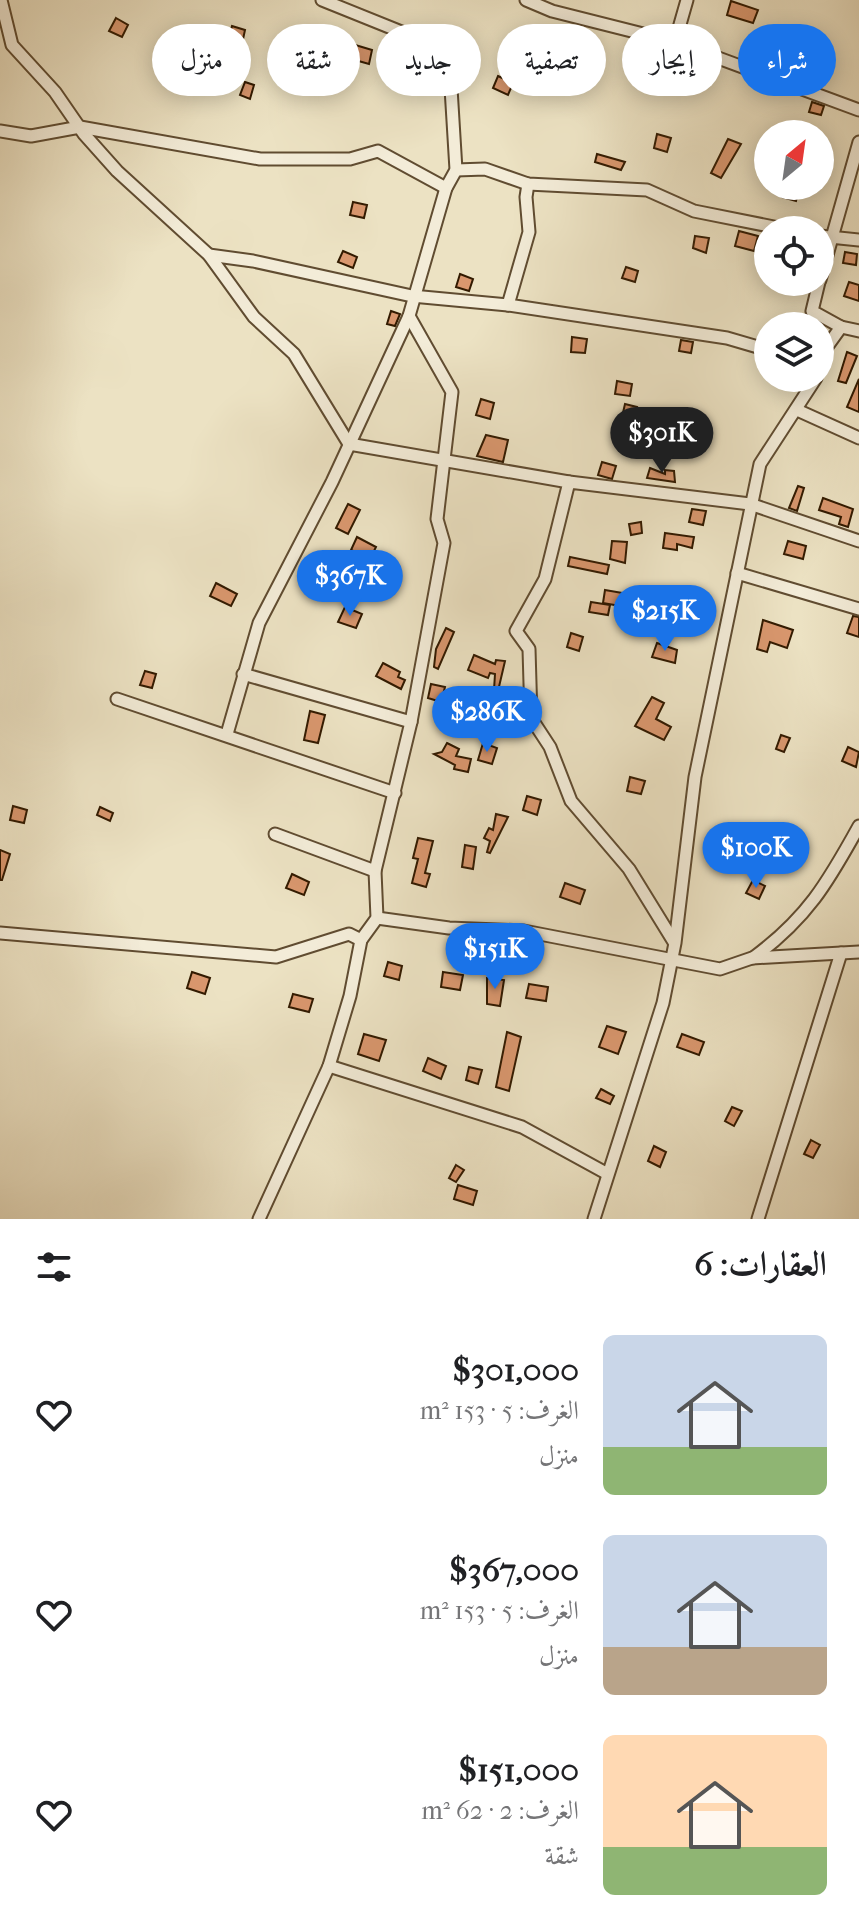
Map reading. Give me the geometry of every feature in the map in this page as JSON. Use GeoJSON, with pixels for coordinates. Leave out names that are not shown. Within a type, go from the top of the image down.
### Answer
{"type":"FeatureCollection","features":[{"type":"Feature","properties":{"kind":"street"},"geometry":{"type":"LineString","coordinates":[[1,0],[12,45],[55,92],[117,171],[209,255],[254,317],[294,354],[349,444],[569,482],[750,504],[859,541]]}},
{"type":"Feature","properties":{"kind":"street"},"geometry":{"type":"LineString","coordinates":[[227,734],[259,623],[409,316],[412,296],[446,188],[456,170],[449,55],[322,0]]}},
{"type":"Feature","properties":{"kind":"street"},"geometry":{"type":"LineString","coordinates":[[526,0],[554,5],[622,26]]}},
{"type":"Feature","properties":{"kind":"street"},"geometry":{"type":"LineString","coordinates":[[680,24],[687,0]]}},
{"type":"Feature","properties":{"kind":"street"},"geometry":{"type":"LineString","coordinates":[[722,59],[859,110]]}},
{"type":"Feature","properties":{"kind":"street"},"geometry":{"type":"LineString","coordinates":[[0,131],[31,136],[80,127],[260,159],[350,159],[378,151],[446,188]]}},
{"type":"Feature","properties":{"kind":"street"},"geometry":{"type":"LineString","coordinates":[[833,216],[859,142]]}},
{"type":"Feature","properties":{"kind":"street"},"geometry":{"type":"LineString","coordinates":[[456,170],[485,169],[528,184],[647,190],[694,211],[754,223]]}},
{"type":"Feature","properties":{"kind":"street"},"geometry":{"type":"LineString","coordinates":[[508,305],[529,232],[528,184]]}},
{"type":"Feature","properties":{"kind":"street"},"geometry":{"type":"LineString","coordinates":[[834,238],[859,240]]}},
{"type":"Feature","properties":{"kind":"street"},"geometry":{"type":"LineString","coordinates":[[209,255],[253,261],[412,296],[508,305],[727,338],[754,346]]}},
{"type":"Feature","properties":{"kind":"street"},"geometry":{"type":"LineString","coordinates":[[816,296],[812,311],[841,327],[859,331]]}},
{"type":"Feature","properties":{"kind":"street"},"geometry":{"type":"LineString","coordinates":[[259,1219],[329,1066],[350,996],[361,940],[377,918],[375,871],[411,722],[444,543],[437,519],[452,392],[409,316]]}},
{"type":"Feature","properties":{"kind":"street"},"geometry":{"type":"LineString","coordinates":[[834,337],[841,327]]}},
{"type":"Feature","properties":{"kind":"street"},"geometry":{"type":"LineString","coordinates":[[594,1219],[606,1173],[663,1003],[675,943],[695,777],[760,464],[808,392]]}},
{"type":"Feature","properties":{"kind":"street"},"geometry":{"type":"LineString","coordinates":[[797,410],[859,438]]}},
{"type":"Feature","properties":{"kind":"street"},"geometry":{"type":"LineString","coordinates":[[569,482],[545,579],[516,631],[529,649],[531,718],[550,747],[571,801],[629,869],[675,943]]}},
{"type":"Feature","properties":{"kind":"street"},"geometry":{"type":"LineString","coordinates":[[737,573],[859,609]]}},
{"type":"Feature","properties":{"kind":"street"},"geometry":{"type":"LineString","coordinates":[[243,674],[411,722]]}},
{"type":"Feature","properties":{"kind":"street"},"geometry":{"type":"LineString","coordinates":[[117,699],[395,793]]}},
{"type":"Feature","properties":{"kind":"street"},"geometry":{"type":"LineString","coordinates":[[752,958],[799,919],[825,887],[859,826]]}},
{"type":"Feature","properties":{"kind":"street"},"geometry":{"type":"LineString","coordinates":[[275,834],[375,871]]}},
{"type":"Feature","properties":{"kind":"street"},"geometry":{"type":"LineString","coordinates":[[377,918],[449,928],[524,931],[720,969],[752,958],[859,952]]}},
{"type":"Feature","properties":{"kind":"street"},"geometry":{"type":"LineString","coordinates":[[0,933],[276,957],[349,934],[361,940]]}},
{"type":"Feature","properties":{"kind":"street"},"geometry":{"type":"LineString","coordinates":[[758,1219],[841,953]]}},
{"type":"Feature","properties":{"kind":"street"},"geometry":{"type":"LineString","coordinates":[[329,1066],[522,1127],[606,1173]]}},
{"type":"Feature","properties":{"kind":"building"},"geometry":{"type":"Polygon","coordinates":[[[731,1],[758,10],[753,23],[727,15],[731,1]]]}},
{"type":"Feature","properties":{"kind":"building"},"geometry":{"type":"Polygon","coordinates":[[[116,18],[128,25],[122,37],[109,31],[116,18]]]}},
{"type":"Feature","properties":{"kind":"building"},"geometry":{"type":"Polygon","coordinates":[[[360,46],[372,50],[369,64],[360,61],[360,46]]]}},
{"type":"Feature","properties":{"kind":"building"},"geometry":{"type":"Polygon","coordinates":[[[812,102],[824,106],[821,115],[809,112],[812,102]]]}},
{"type":"Feature","properties":{"kind":"building"},"geometry":{"type":"Polygon","coordinates":[[[657,134],[671,138],[667,152],[654,148],[657,134]]]}},
{"type":"Feature","properties":{"kind":"building"},"geometry":{"type":"Polygon","coordinates":[[[728,139],[741,144],[721,178],[711,173],[728,139]]]}},
{"type":"Feature","properties":{"kind":"building"},"geometry":{"type":"Polygon","coordinates":[[[597,154],[625,162],[621,170],[595,162],[597,154]]]}},
{"type":"Feature","properties":{"kind":"building"},"geometry":{"type":"Polygon","coordinates":[[[353,202],[367,205],[364,218],[350,215],[353,202]]]}},
{"type":"Feature","properties":{"kind":"building"},"geometry":{"type":"Polygon","coordinates":[[[739,231],[754,235],[754,251],[735,246],[739,231]]]}},
{"type":"Feature","properties":{"kind":"building"},"geometry":{"type":"Polygon","coordinates":[[[695,236],[709,238],[706,253],[693,248],[695,236]]]}},
{"type":"Feature","properties":{"kind":"building"},"geometry":{"type":"Polygon","coordinates":[[[343,251],[357,257],[353,268],[338,262],[343,251]]]}},
{"type":"Feature","properties":{"kind":"building"},"geometry":{"type":"Polygon","coordinates":[[[845,252],[857,254],[856,265],[843,263],[845,252]]]}},
{"type":"Feature","properties":{"kind":"building"},"geometry":{"type":"Polygon","coordinates":[[[626,267],[638,271],[635,282],[622,278],[626,267]]]}},
{"type":"Feature","properties":{"kind":"building"},"geometry":{"type":"Polygon","coordinates":[[[460,274],[473,279],[469,291],[456,287],[460,274]]]}},
{"type":"Feature","properties":{"kind":"building"},"geometry":{"type":"Polygon","coordinates":[[[849,282],[859,285],[859,301],[844,296],[849,282]]]}},
{"type":"Feature","properties":{"kind":"building"},"geometry":{"type":"Polygon","coordinates":[[[391,311],[400,314],[395,326],[387,324],[391,311]]]}},
{"type":"Feature","properties":{"kind":"building"},"geometry":{"type":"Polygon","coordinates":[[[572,337],[587,339],[585,353],[571,352],[572,337]]]}},
{"type":"Feature","properties":{"kind":"building"},"geometry":{"type":"Polygon","coordinates":[[[681,340],[693,342],[691,353],[679,351],[681,340]]]}},
{"type":"Feature","properties":{"kind":"building"},"geometry":{"type":"Polygon","coordinates":[[[847,352],[857,356],[846,383],[838,381],[847,352]]]}},
{"type":"Feature","properties":{"kind":"building"},"geometry":{"type":"Polygon","coordinates":[[[859,379],[859,412],[847,407],[859,379]]]}},
{"type":"Feature","properties":{"kind":"building"},"geometry":{"type":"Polygon","coordinates":[[[617,381],[632,384],[630,396],[615,394],[617,381]]]}},
{"type":"Feature","properties":{"kind":"building"},"geometry":{"type":"Polygon","coordinates":[[[481,399],[494,403],[490,419],[476,415],[481,399]]]}},
{"type":"Feature","properties":{"kind":"building"},"geometry":{"type":"Polygon","coordinates":[[[625,404],[637,407],[633,420],[622,417],[625,404]]]}},
{"type":"Feature","properties":{"kind":"building"},"geometry":{"type":"Polygon","coordinates":[[[486,435],[508,440],[503,462],[477,456],[486,435]]]}},
{"type":"Feature","properties":{"kind":"building"},"geometry":{"type":"Polygon","coordinates":[[[602,462],[616,466],[612,479],[598,475],[602,462]]]}},
{"type":"Feature","properties":{"kind":"building"},"geometry":{"type":"Polygon","coordinates":[[[650,468],[665,474],[665,470],[674,471],[675,482],[647,478],[650,468]]]}},
{"type":"Feature","properties":{"kind":"building"},"geometry":{"type":"Polygon","coordinates":[[[798,486],[804,488],[797,511],[789,508],[798,486]]]}},
{"type":"Feature","properties":{"kind":"building"},"geometry":{"type":"Polygon","coordinates":[[[823,498],[853,509],[848,527],[839,524],[841,517],[819,510],[823,498]]]}},
{"type":"Feature","properties":{"kind":"building"},"geometry":{"type":"Polygon","coordinates":[[[348,504],[360,510],[348,534],[336,528],[348,504]]]}},
{"type":"Feature","properties":{"kind":"building"},"geometry":{"type":"Polygon","coordinates":[[[692,509],[706,511],[703,525],[689,522],[692,509]]]}},
{"type":"Feature","properties":{"kind":"building"},"geometry":{"type":"Polygon","coordinates":[[[641,522],[642,533],[631,535],[629,524],[641,522]]]}},
{"type":"Feature","properties":{"kind":"building"},"geometry":{"type":"Polygon","coordinates":[[[665,533],[694,537],[692,548],[677,544],[677,550],[663,548],[665,533]]]}},
{"type":"Feature","properties":{"kind":"building"},"geometry":{"type":"Polygon","coordinates":[[[357,537],[376,547],[370,559],[351,550],[357,537]]]}},
{"type":"Feature","properties":{"kind":"building"},"geometry":{"type":"Polygon","coordinates":[[[612,541],[627,542],[625,563],[610,559],[612,541]]]}},
{"type":"Feature","properties":{"kind":"building"},"geometry":{"type":"Polygon","coordinates":[[[788,541],[806,546],[803,559],[784,554],[788,541]]]}},
{"type":"Feature","properties":{"kind":"building"},"geometry":{"type":"Polygon","coordinates":[[[570,557],[609,565],[607,574],[568,566],[570,557]]]}},
{"type":"Feature","properties":{"kind":"building"},"geometry":{"type":"Polygon","coordinates":[[[216,583],[237,594],[231,606],[210,596],[216,583]]]}},
{"type":"Feature","properties":{"kind":"building"},"geometry":{"type":"Polygon","coordinates":[[[605,590],[640,596],[637,609],[603,603],[605,590]]]}},
{"type":"Feature","properties":{"kind":"building"},"geometry":{"type":"Polygon","coordinates":[[[676,600],[690,604],[687,617],[673,614],[676,600]]]}},
{"type":"Feature","properties":{"kind":"building"},"geometry":{"type":"Polygon","coordinates":[[[591,602],[610,605],[608,615],[589,612],[591,602]]]}},
{"type":"Feature","properties":{"kind":"building"},"geometry":{"type":"Polygon","coordinates":[[[345,607],[362,614],[356,628],[338,622],[345,607]]]}},
{"type":"Feature","properties":{"kind":"building"},"geometry":{"type":"Polygon","coordinates":[[[853,616],[859,617],[859,637],[847,633],[853,616]]]}},
{"type":"Feature","properties":{"kind":"building"},"geometry":{"type":"Polygon","coordinates":[[[763,620],[793,630],[787,648],[770,642],[767,652],[757,649],[763,620]]]}},
{"type":"Feature","properties":{"kind":"building"},"geometry":{"type":"Polygon","coordinates":[[[446,628],[454,632],[438,669],[434,667],[436,649],[446,628]]]}},
{"type":"Feature","properties":{"kind":"building"},"geometry":{"type":"Polygon","coordinates":[[[571,633],[583,637],[579,651],[567,647],[571,633]]]}},
{"type":"Feature","properties":{"kind":"building"},"geometry":{"type":"Polygon","coordinates":[[[657,643],[677,650],[675,663],[652,657],[657,643]]]}},
{"type":"Feature","properties":{"kind":"building"},"geometry":{"type":"Polygon","coordinates":[[[474,655],[495,664],[496,660],[505,661],[498,691],[494,690],[495,674],[490,673],[488,678],[468,670],[474,655]]]}},
{"type":"Feature","properties":{"kind":"building"},"geometry":{"type":"Polygon","coordinates":[[[383,663],[400,672],[398,677],[405,680],[401,689],[376,676],[383,663]]]}},
{"type":"Feature","properties":{"kind":"building"},"geometry":{"type":"Polygon","coordinates":[[[145,671],[156,674],[152,688],[140,685],[145,671]]]}},
{"type":"Feature","properties":{"kind":"building"},"geometry":{"type":"Polygon","coordinates":[[[431,684],[445,687],[441,702],[428,698],[431,684]]]}},
{"type":"Feature","properties":{"kind":"building"},"geometry":{"type":"Polygon","coordinates":[[[652,697],[664,703],[656,719],[671,727],[664,740],[635,726],[652,697]]]}},
{"type":"Feature","properties":{"kind":"building"},"geometry":{"type":"Polygon","coordinates":[[[498,706],[506,707],[503,722],[495,721],[498,706]]]}},
{"type":"Feature","properties":{"kind":"building"},"geometry":{"type":"Polygon","coordinates":[[[310,711],[325,715],[318,743],[304,740],[310,711]]]}},
{"type":"Feature","properties":{"kind":"building"},"geometry":{"type":"Polygon","coordinates":[[[781,735],[790,738],[784,752],[776,749],[781,735]]]}},
{"type":"Feature","properties":{"kind":"building"},"geometry":{"type":"Polygon","coordinates":[[[447,743],[459,749],[456,756],[471,759],[468,772],[454,769],[455,765],[434,754],[442,752],[447,743]]]}},
{"type":"Feature","properties":{"kind":"building"},"geometry":{"type":"Polygon","coordinates":[[[483,743],[497,748],[492,764],[478,760],[483,743]]]}},
{"type":"Feature","properties":{"kind":"building"},"geometry":{"type":"Polygon","coordinates":[[[848,747],[859,752],[856,767],[842,761],[848,747]]]}},
{"type":"Feature","properties":{"kind":"building"},"geometry":{"type":"Polygon","coordinates":[[[630,777],[645,781],[641,794],[627,791],[630,777]]]}},
{"type":"Feature","properties":{"kind":"building"},"geometry":{"type":"Polygon","coordinates":[[[527,796],[541,800],[537,815],[523,810],[527,796]]]}},
{"type":"Feature","properties":{"kind":"building"},"geometry":{"type":"Polygon","coordinates":[[[13,806],[27,810],[24,823],[10,820],[13,806]]]}},
{"type":"Feature","properties":{"kind":"building"},"geometry":{"type":"Polygon","coordinates":[[[100,807],[113,813],[110,821],[97,815],[100,807]]]}},
{"type":"Feature","properties":{"kind":"building"},"geometry":{"type":"Polygon","coordinates":[[[496,814],[508,817],[490,853],[487,852],[490,841],[484,838],[489,828],[493,830],[496,814]]]}},
{"type":"Feature","properties":{"kind":"building"},"geometry":{"type":"Polygon","coordinates":[[[418,838],[433,841],[425,873],[430,874],[426,887],[412,883],[418,859],[413,858],[418,838]]]}},
{"type":"Feature","properties":{"kind":"building"},"geometry":{"type":"Polygon","coordinates":[[[465,845],[476,847],[473,869],[462,867],[465,845]]]}},
{"type":"Feature","properties":{"kind":"building"},"geometry":{"type":"Polygon","coordinates":[[[0,850],[10,854],[2,880],[0,880],[0,850]]]}},
{"type":"Feature","properties":{"kind":"building"},"geometry":{"type":"Polygon","coordinates":[[[292,874],[309,882],[304,895],[286,888],[292,874]]]}},
{"type":"Feature","properties":{"kind":"building"},"geometry":{"type":"Polygon","coordinates":[[[753,880],[765,886],[759,899],[746,893],[753,880]]]}},
{"type":"Feature","properties":{"kind":"building"},"geometry":{"type":"Polygon","coordinates":[[[565,883],[585,890],[580,904],[560,897],[565,883]]]}},
{"type":"Feature","properties":{"kind":"building"},"geometry":{"type":"Polygon","coordinates":[[[388,962],[402,966],[399,980],[384,976],[388,962]]]}},
{"type":"Feature","properties":{"kind":"building"},"geometry":{"type":"Polygon","coordinates":[[[192,972],[210,978],[205,994],[187,988],[192,972]]]}},
{"type":"Feature","properties":{"kind":"building"},"geometry":{"type":"Polygon","coordinates":[[[443,972],[463,975],[460,990],[441,987],[443,972]]]}},
{"type":"Feature","properties":{"kind":"building"},"geometry":{"type":"Polygon","coordinates":[[[487,978],[504,980],[500,1006],[487,1004],[487,978]]]}},
{"type":"Feature","properties":{"kind":"building"},"geometry":{"type":"Polygon","coordinates":[[[529,984],[548,987],[546,1001],[526,998],[529,984]]]}},
{"type":"Feature","properties":{"kind":"building"},"geometry":{"type":"Polygon","coordinates":[[[293,994],[313,999],[309,1012],[289,1007],[293,994]]]}},
{"type":"Feature","properties":{"kind":"building"},"geometry":{"type":"Polygon","coordinates":[[[607,1026],[626,1032],[618,1054],[599,1047],[607,1026]]]}},
{"type":"Feature","properties":{"kind":"building"},"geometry":{"type":"Polygon","coordinates":[[[507,1032],[521,1037],[509,1091],[496,1087],[507,1032]]]}},
{"type":"Feature","properties":{"kind":"building"},"geometry":{"type":"Polygon","coordinates":[[[364,1034],[386,1040],[379,1061],[358,1054],[364,1034]]]}},
{"type":"Feature","properties":{"kind":"building"},"geometry":{"type":"Polygon","coordinates":[[[682,1034],[704,1042],[699,1055],[677,1047],[682,1034]]]}},
{"type":"Feature","properties":{"kind":"building"},"geometry":{"type":"Polygon","coordinates":[[[428,1058],[446,1066],[441,1079],[423,1071],[428,1058]]]}},
{"type":"Feature","properties":{"kind":"building"},"geometry":{"type":"Polygon","coordinates":[[[469,1067],[482,1070],[478,1084],[466,1080],[469,1067]]]}},
{"type":"Feature","properties":{"kind":"building"},"geometry":{"type":"Polygon","coordinates":[[[601,1089],[614,1096],[610,1104],[596,1098],[601,1089]]]}},
{"type":"Feature","properties":{"kind":"building"},"geometry":{"type":"Polygon","coordinates":[[[732,1107],[742,1111],[734,1126],[725,1121],[732,1107]]]}},
{"type":"Feature","properties":{"kind":"building"},"geometry":{"type":"Polygon","coordinates":[[[811,1140],[820,1145],[813,1158],[804,1154],[811,1140]]]}},
{"type":"Feature","properties":{"kind":"building"},"geometry":{"type":"Polygon","coordinates":[[[654,1146],[666,1152],[660,1167],[648,1161],[654,1146]]]}},
{"type":"Feature","properties":{"kind":"building"},"geometry":{"type":"Polygon","coordinates":[[[456,1165],[464,1170],[456,1182],[449,1178],[456,1165]]]}},
{"type":"Feature","properties":{"kind":"building"},"geometry":{"type":"Polygon","coordinates":[[[458,1185],[477,1191],[473,1205],[454,1199],[458,1185]]]}}]}
